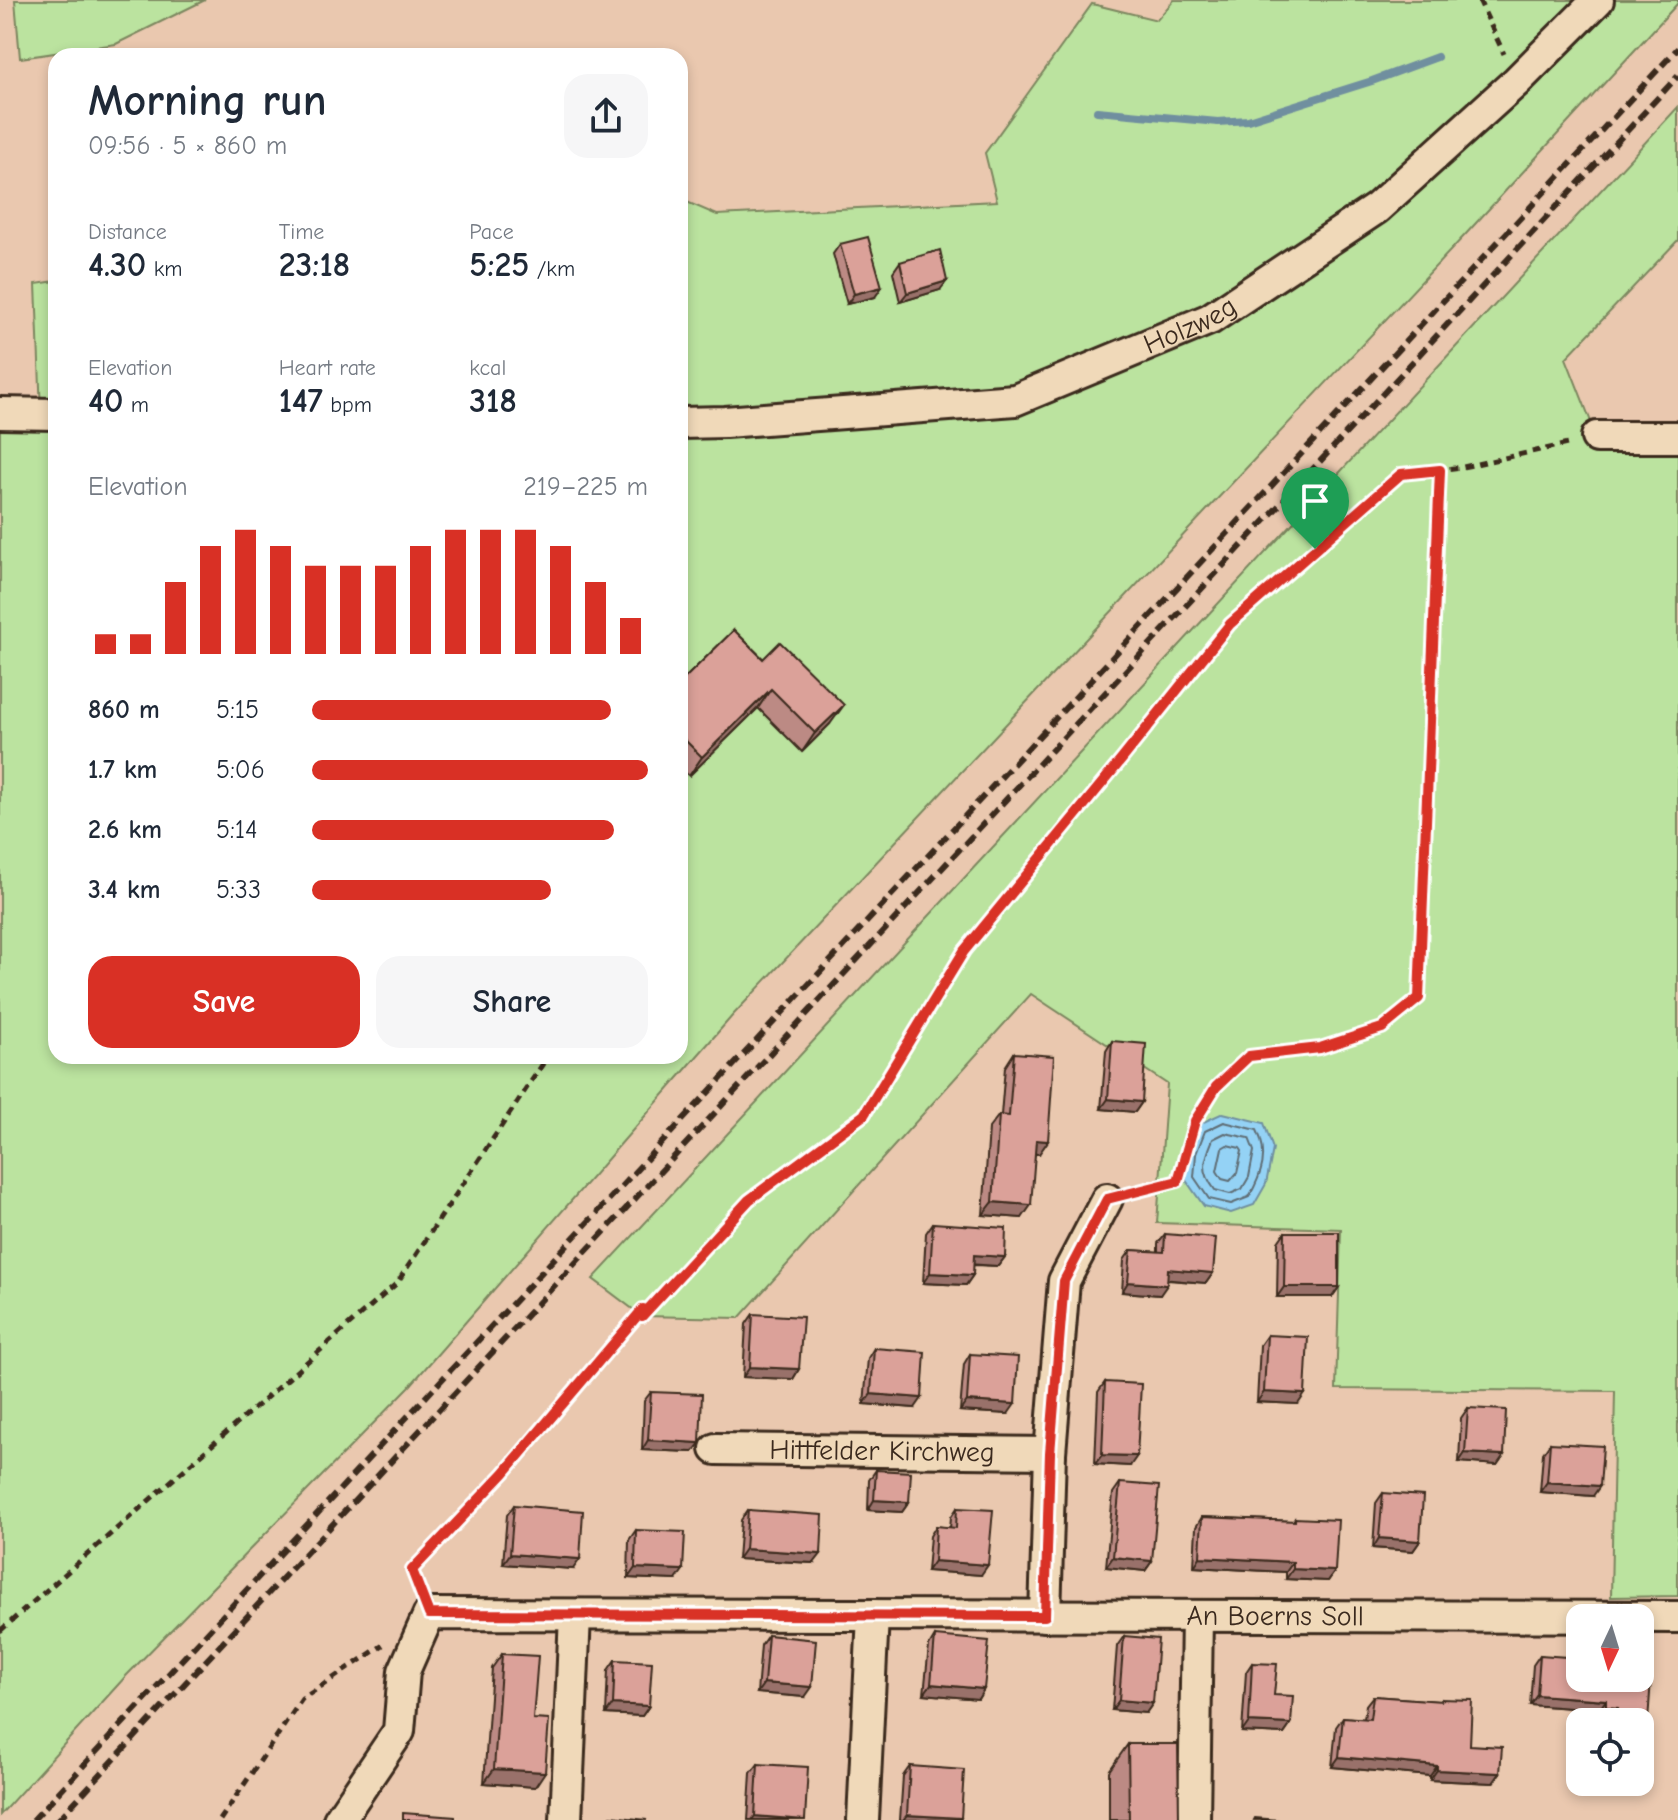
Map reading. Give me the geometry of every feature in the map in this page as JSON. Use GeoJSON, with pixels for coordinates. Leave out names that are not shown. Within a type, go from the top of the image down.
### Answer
{"type":"FeatureCollection","features":[{"type":"Feature","properties":{"kind":"street","name":"Holzweg"},"geometry":{"type":"LineString","coordinates":[[688,423],[1015,400],[1210,319],[1377,208],[1517,81],[1598,0]]}},
{"type":"Feature","properties":{"kind":"street"},"geometry":{"type":"LineString","coordinates":[[0,413],[48,414]]}},
{"type":"Feature","properties":{"kind":"street"},"geometry":{"type":"LineString","coordinates":[[1597,437],[1678,437]]}},
{"type":"Feature","properties":{"kind":"street"},"geometry":{"type":"LineString","coordinates":[[1045,1616],[1050,1453],[1064,1281],[1107,1199]]}},
{"type":"Feature","properties":{"kind":"street","name":"Hittfelder Kirchweg"},"geometry":{"type":"LineString","coordinates":[[716,1449],[1050,1453]]}},
{"type":"Feature","properties":{"kind":"street"},"geometry":{"type":"LineString","coordinates":[[339,1820],[399,1731],[404,1671],[429,1614]]}},
{"type":"Feature","properties":{"kind":"street","name":"An Boerns Soll"},"geometry":{"type":"LineString","coordinates":[[429,1614],[1678,1617]]}},
{"type":"Feature","properties":{"kind":"street"},"geometry":{"type":"LineString","coordinates":[[566,1820],[575,1615]]}},
{"type":"Feature","properties":{"kind":"street"},"geometry":{"type":"LineString","coordinates":[[863,1820],[873,1615]]}},
{"type":"Feature","properties":{"kind":"street"},"geometry":{"type":"LineString","coordinates":[[1194,1820],[1197,1616]]}},
{"type":"Feature","properties":{"kind":"path"},"geometry":{"type":"LineString","coordinates":[[1479,0],[1517,81]]}},
{"type":"Feature","properties":{"kind":"path"},"geometry":{"type":"LineString","coordinates":[[429,1614],[412,1570],[504,1473],[643,1309],[642,1316],[749,1200],[864,1115],[964,951],[1230,624],[1401,474],[1440,470],[1597,437]]}},
{"type":"Feature","properties":{"kind":"path"},"geometry":{"type":"LineString","coordinates":[[1107,1199],[1178,1181],[1195,1121],[1216,1087],[1249,1056],[1320,1048],[1382,1028],[1419,998],[1440,470]]}},
{"type":"Feature","properties":{"kind":"path"},"geometry":{"type":"LineString","coordinates":[[0,1631],[397,1283],[543,1064]]}},
{"type":"Feature","properties":{"kind":"path"},"geometry":{"type":"LineString","coordinates":[[220,1820],[302,1699],[391,1640]]}},
{"type":"Feature","properties":{"kind":"green space"},"geometry":{"type":"Polygon","coordinates":[[[15,0],[205,0],[116,44],[48,48],[48,54],[20,58],[15,0]]]}},
{"type":"Feature","properties":{"kind":"green space"},"geometry":{"type":"Polygon","coordinates":[[[1174,0],[1678,0],[1465,235],[733,1015],[409,1387],[126,1676],[0,1815],[0,413],[41,413],[36,284],[48,282],[48,1064],[688,1064],[688,202],[717,215],[997,201],[985,153],[1092,4],[1157,20],[1174,0]]]}},
{"type":"Feature","properties":{"kind":"green space"},"geometry":{"type":"Polygon","coordinates":[[[1678,107],[1678,240],[1566,358],[1597,437],[1678,437],[1678,1596],[1611,1597],[1615,1391],[1336,1389],[1341,1229],[1157,1223],[1167,1084],[1031,994],[739,1318],[642,1316],[593,1279],[1678,107]]]}},
{"type":"Feature","properties":{"kind":"water"},"geometry":{"type":"Polygon","coordinates":[[[1223,1113],[1264,1123],[1273,1149],[1266,1184],[1254,1205],[1231,1213],[1204,1206],[1185,1179],[1188,1152],[1199,1124],[1223,1113]]]}},
{"type":"Feature","properties":{"kind":"building"},"geometry":{"type":"Polygon","coordinates":[[[868,237],[882,287],[854,294],[840,244],[868,237]]]}},
{"type":"Feature","properties":{"kind":"building"},"geometry":{"type":"Polygon","coordinates":[[[940,250],[947,281],[907,293],[900,262],[940,250]]]}},
{"type":"Feature","properties":{"kind":"building"},"geometry":{"type":"Polygon","coordinates":[[[734,630],[763,659],[780,642],[844,705],[815,733],[771,689],[702,757],[688,743],[688,675],[734,630]]]}},
{"type":"Feature","properties":{"kind":"building"},"geometry":{"type":"Polygon","coordinates":[[[1112,1041],[1146,1044],[1142,1102],[1108,1099],[1112,1041]]]}},
{"type":"Feature","properties":{"kind":"building"},"geometry":{"type":"Polygon","coordinates":[[[1014,1053],[1054,1056],[1048,1141],[1036,1140],[1031,1205],[993,1202],[999,1115],[1009,1116],[1014,1053]]]}},
{"type":"Feature","properties":{"kind":"building"},"geometry":{"type":"Polygon","coordinates":[[[933,1223],[1006,1228],[1005,1257],[974,1255],[973,1275],[930,1273],[933,1223]]]}},
{"type":"Feature","properties":{"kind":"building"},"geometry":{"type":"Polygon","coordinates":[[[1285,1232],[1339,1232],[1339,1287],[1284,1287],[1285,1232]]]}},
{"type":"Feature","properties":{"kind":"building"},"geometry":{"type":"Polygon","coordinates":[[[1165,1234],[1216,1238],[1213,1273],[1168,1269],[1167,1285],[1128,1282],[1131,1250],[1164,1252],[1165,1234]]]}},
{"type":"Feature","properties":{"kind":"building"},"geometry":{"type":"Polygon","coordinates":[[[753,1314],[803,1317],[799,1369],[750,1367],[753,1314]]]}},
{"type":"Feature","properties":{"kind":"building"},"geometry":{"type":"Polygon","coordinates":[[[1267,1335],[1308,1337],[1305,1394],[1264,1392],[1267,1335]]]}},
{"type":"Feature","properties":{"kind":"building"},"geometry":{"type":"Polygon","coordinates":[[[874,1348],[925,1352],[922,1398],[871,1394],[874,1348]]]}},
{"type":"Feature","properties":{"kind":"building"},"geometry":{"type":"Polygon","coordinates":[[[970,1354],[1018,1357],[1015,1404],[967,1401],[970,1354]]]}},
{"type":"Feature","properties":{"kind":"building"},"geometry":{"type":"Polygon","coordinates":[[[1105,1382],[1141,1384],[1137,1456],[1102,1455],[1105,1382]]]}},
{"type":"Feature","properties":{"kind":"building"},"geometry":{"type":"Polygon","coordinates":[[[651,1392],[702,1394],[700,1443],[648,1440],[651,1392]]]}},
{"type":"Feature","properties":{"kind":"building"},"geometry":{"type":"Polygon","coordinates":[[[1468,1408],[1506,1410],[1504,1455],[1465,1453],[1468,1408]]]}},
{"type":"Feature","properties":{"kind":"building"},"geometry":{"type":"Polygon","coordinates":[[[1550,1443],[1603,1446],[1600,1486],[1547,1482],[1550,1443]]]}},
{"type":"Feature","properties":{"kind":"building"},"geometry":{"type":"Polygon","coordinates":[[[876,1470],[911,1472],[909,1502],[874,1500],[876,1470]]]}},
{"type":"Feature","properties":{"kind":"building"},"geometry":{"type":"Polygon","coordinates":[[[1120,1483],[1159,1486],[1152,1561],[1113,1557],[1120,1483]]]}},
{"type":"Feature","properties":{"kind":"building"},"geometry":{"type":"Polygon","coordinates":[[[1383,1493],[1423,1496],[1420,1541],[1379,1538],[1383,1493]]]}},
{"type":"Feature","properties":{"kind":"building"},"geometry":{"type":"Polygon","coordinates":[[[514,1505],[583,1511],[580,1559],[510,1554],[514,1505]]]}},
{"type":"Feature","properties":{"kind":"building"},"geometry":{"type":"Polygon","coordinates":[[[957,1508],[993,1510],[988,1565],[934,1561],[936,1526],[956,1528],[957,1508]]]}},
{"type":"Feature","properties":{"kind":"building"},"geometry":{"type":"Polygon","coordinates":[[[748,1510],[823,1515],[821,1554],[745,1549],[748,1510]]]}},
{"type":"Feature","properties":{"kind":"building"},"geometry":{"type":"Polygon","coordinates":[[[1202,1517],[1338,1520],[1335,1571],[1293,1569],[1293,1562],[1200,1557],[1202,1517]]]}},
{"type":"Feature","properties":{"kind":"building"},"geometry":{"type":"Polygon","coordinates":[[[636,1530],[685,1532],[683,1570],[635,1568],[636,1530]]]}},
{"type":"Feature","properties":{"kind":"building"},"geometry":{"type":"Polygon","coordinates":[[[768,1635],[816,1640],[812,1687],[764,1683],[768,1635]]]}},
{"type":"Feature","properties":{"kind":"building"},"geometry":{"type":"Polygon","coordinates":[[[935,1636],[989,1641],[984,1689],[931,1684],[935,1636]]]}},
{"type":"Feature","properties":{"kind":"building"},"geometry":{"type":"Polygon","coordinates":[[[1124,1636],[1158,1639],[1153,1703],[1119,1700],[1124,1636]]]}},
{"type":"Feature","properties":{"kind":"building"},"geometry":{"type":"Polygon","coordinates":[[[502,1654],[538,1656],[533,1719],[549,1720],[545,1772],[494,1769],[502,1654]]]}},
{"type":"Feature","properties":{"kind":"building"},"geometry":{"type":"Polygon","coordinates":[[[1540,1655],[1566,1657],[1566,1692],[1650,1692],[1649,1708],[1606,1707],[1606,1700],[1537,1695],[1540,1655]]]}},
{"type":"Feature","properties":{"kind":"building"},"geometry":{"type":"Polygon","coordinates":[[[615,1660],[652,1662],[649,1706],[613,1704],[615,1660]]]}},
{"type":"Feature","properties":{"kind":"building"},"geometry":{"type":"Polygon","coordinates":[[[1252,1663],[1277,1664],[1274,1695],[1293,1696],[1291,1724],[1249,1722],[1252,1663]]]}},
{"type":"Feature","properties":{"kind":"building"},"geometry":{"type":"Polygon","coordinates":[[[1373,1696],[1472,1700],[1470,1745],[1502,1747],[1500,1773],[1437,1770],[1437,1766],[1339,1757],[1343,1717],[1370,1719],[1373,1696]]]}},
{"type":"Feature","properties":{"kind":"building"},"geometry":{"type":"Polygon","coordinates":[[[1128,1744],[1178,1744],[1179,1820],[1129,1820],[1128,1744]]]}},
{"type":"Feature","properties":{"kind":"building"},"geometry":{"type":"Polygon","coordinates":[[[758,1764],[808,1767],[805,1820],[755,1816],[758,1764]]]}},
{"type":"Feature","properties":{"kind":"building"},"geometry":{"type":"Polygon","coordinates":[[[910,1766],[964,1770],[961,1818],[907,1815],[910,1766]]]}},
{"type":"Feature","properties":{"kind":"building"},"geometry":{"type":"Polygon","coordinates":[[[403,1813],[455,1817],[455,1820],[403,1820],[403,1813]]]}},
{"type":"Feature","properties":{"kind":"building"},"geometry":{"type":"Polygon","coordinates":[[[611,1816],[647,1820],[610,1820],[611,1816]]]}},
{"type":"Feature","properties":{"kind":"waterway"},"geometry":{"type":"LineString","coordinates":[[1097,111],[1218,122],[1248,120],[1437,57]]}},
{"type":"Feature","properties":{"kind":"railway"},"geometry":{"type":"LineString","coordinates":[[33,1820],[1678,48]]}},
{"type":"Feature","properties":{"kind":"railway"},"geometry":{"type":"LineString","coordinates":[[58,1820],[1678,76]]}},
{"type":"Feature","properties":{"kind":"route"},"geometry":{"type":"LineString","coordinates":[[1440,470],[1419,998],[1382,1028],[1320,1048],[1249,1056],[1216,1087],[1195,1121],[1178,1181],[1107,1199],[1064,1281],[1050,1453],[1045,1616],[429,1614],[412,1570],[504,1473],[643,1309],[642,1316],[749,1200],[864,1115],[964,951],[1230,624],[1315,549],[1401,474],[1440,470]]}}]}
